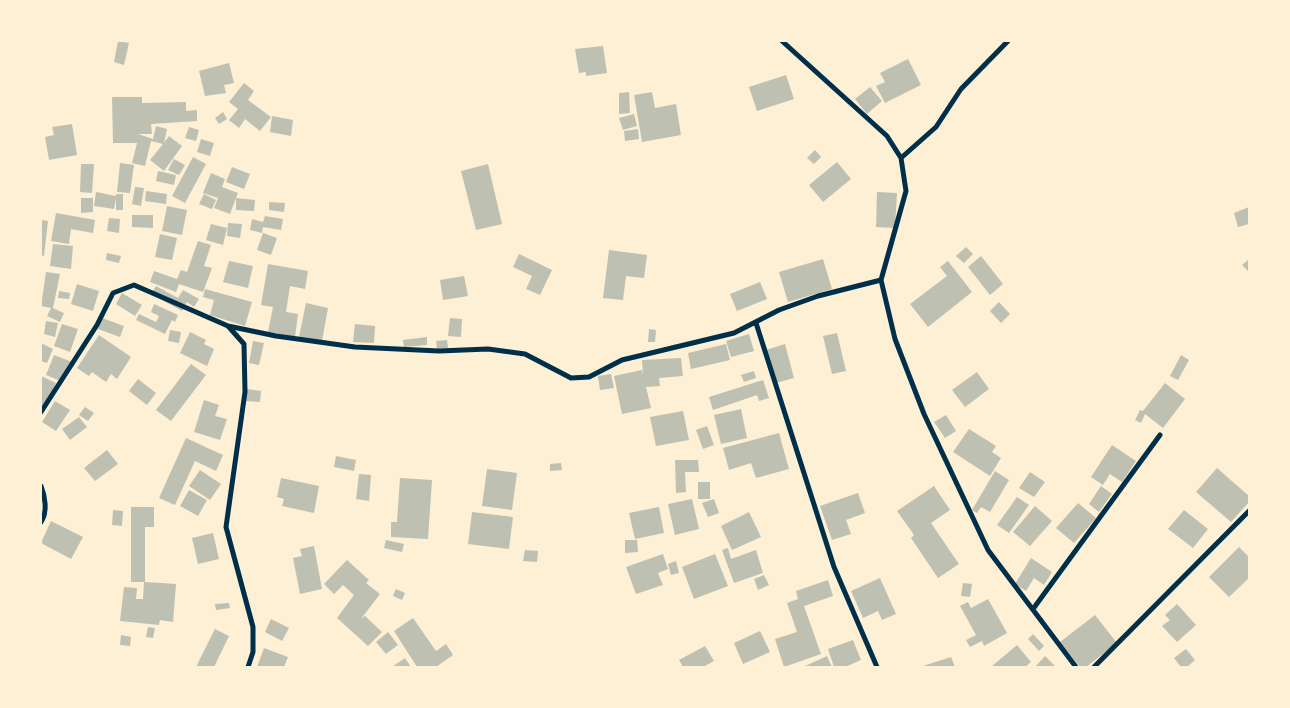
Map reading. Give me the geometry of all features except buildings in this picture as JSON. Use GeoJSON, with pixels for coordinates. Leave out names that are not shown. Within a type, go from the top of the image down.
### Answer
{"type":"FeatureCollection","features":[{"type":"Feature","properties":{"kind":"street"},"geometry":{"type":"LineString","coordinates":[[782,41],[887,136],[901,158],[906,190],[881,280],[895,339],[924,414],[988,550],[1076,667]]}},
{"type":"Feature","properties":{"kind":"street"},"geometry":{"type":"LineString","coordinates":[[901,158],[936,127],[961,90],[1008,41]]}},
{"type":"Feature","properties":{"kind":"street"},"geometry":{"type":"LineString","coordinates":[[41,412],[97,325],[113,292],[134,285],[228,326],[276,336],[355,347],[439,351],[488,349],[525,354],[571,378],[589,377],[622,360],[734,333],[779,310],[881,280]]}},
{"type":"Feature","properties":{"kind":"street"},"geometry":{"type":"LineString","coordinates":[[756,323],[834,567],[877,667]]}},
{"type":"Feature","properties":{"kind":"street"},"geometry":{"type":"LineString","coordinates":[[228,326],[244,344],[245,392],[226,527],[253,627],[253,652],[248,667]]}},
{"type":"Feature","properties":{"kind":"street"},"geometry":{"type":"LineString","coordinates":[[1033,608],[1160,434]]}},
{"type":"Feature","properties":{"kind":"street"},"geometry":{"type":"LineString","coordinates":[[41,486],[45,497],[44,518],[41,522]]}},
{"type":"Feature","properties":{"kind":"street"},"geometry":{"type":"LineString","coordinates":[[1094,667],[1249,511]]}}]}
